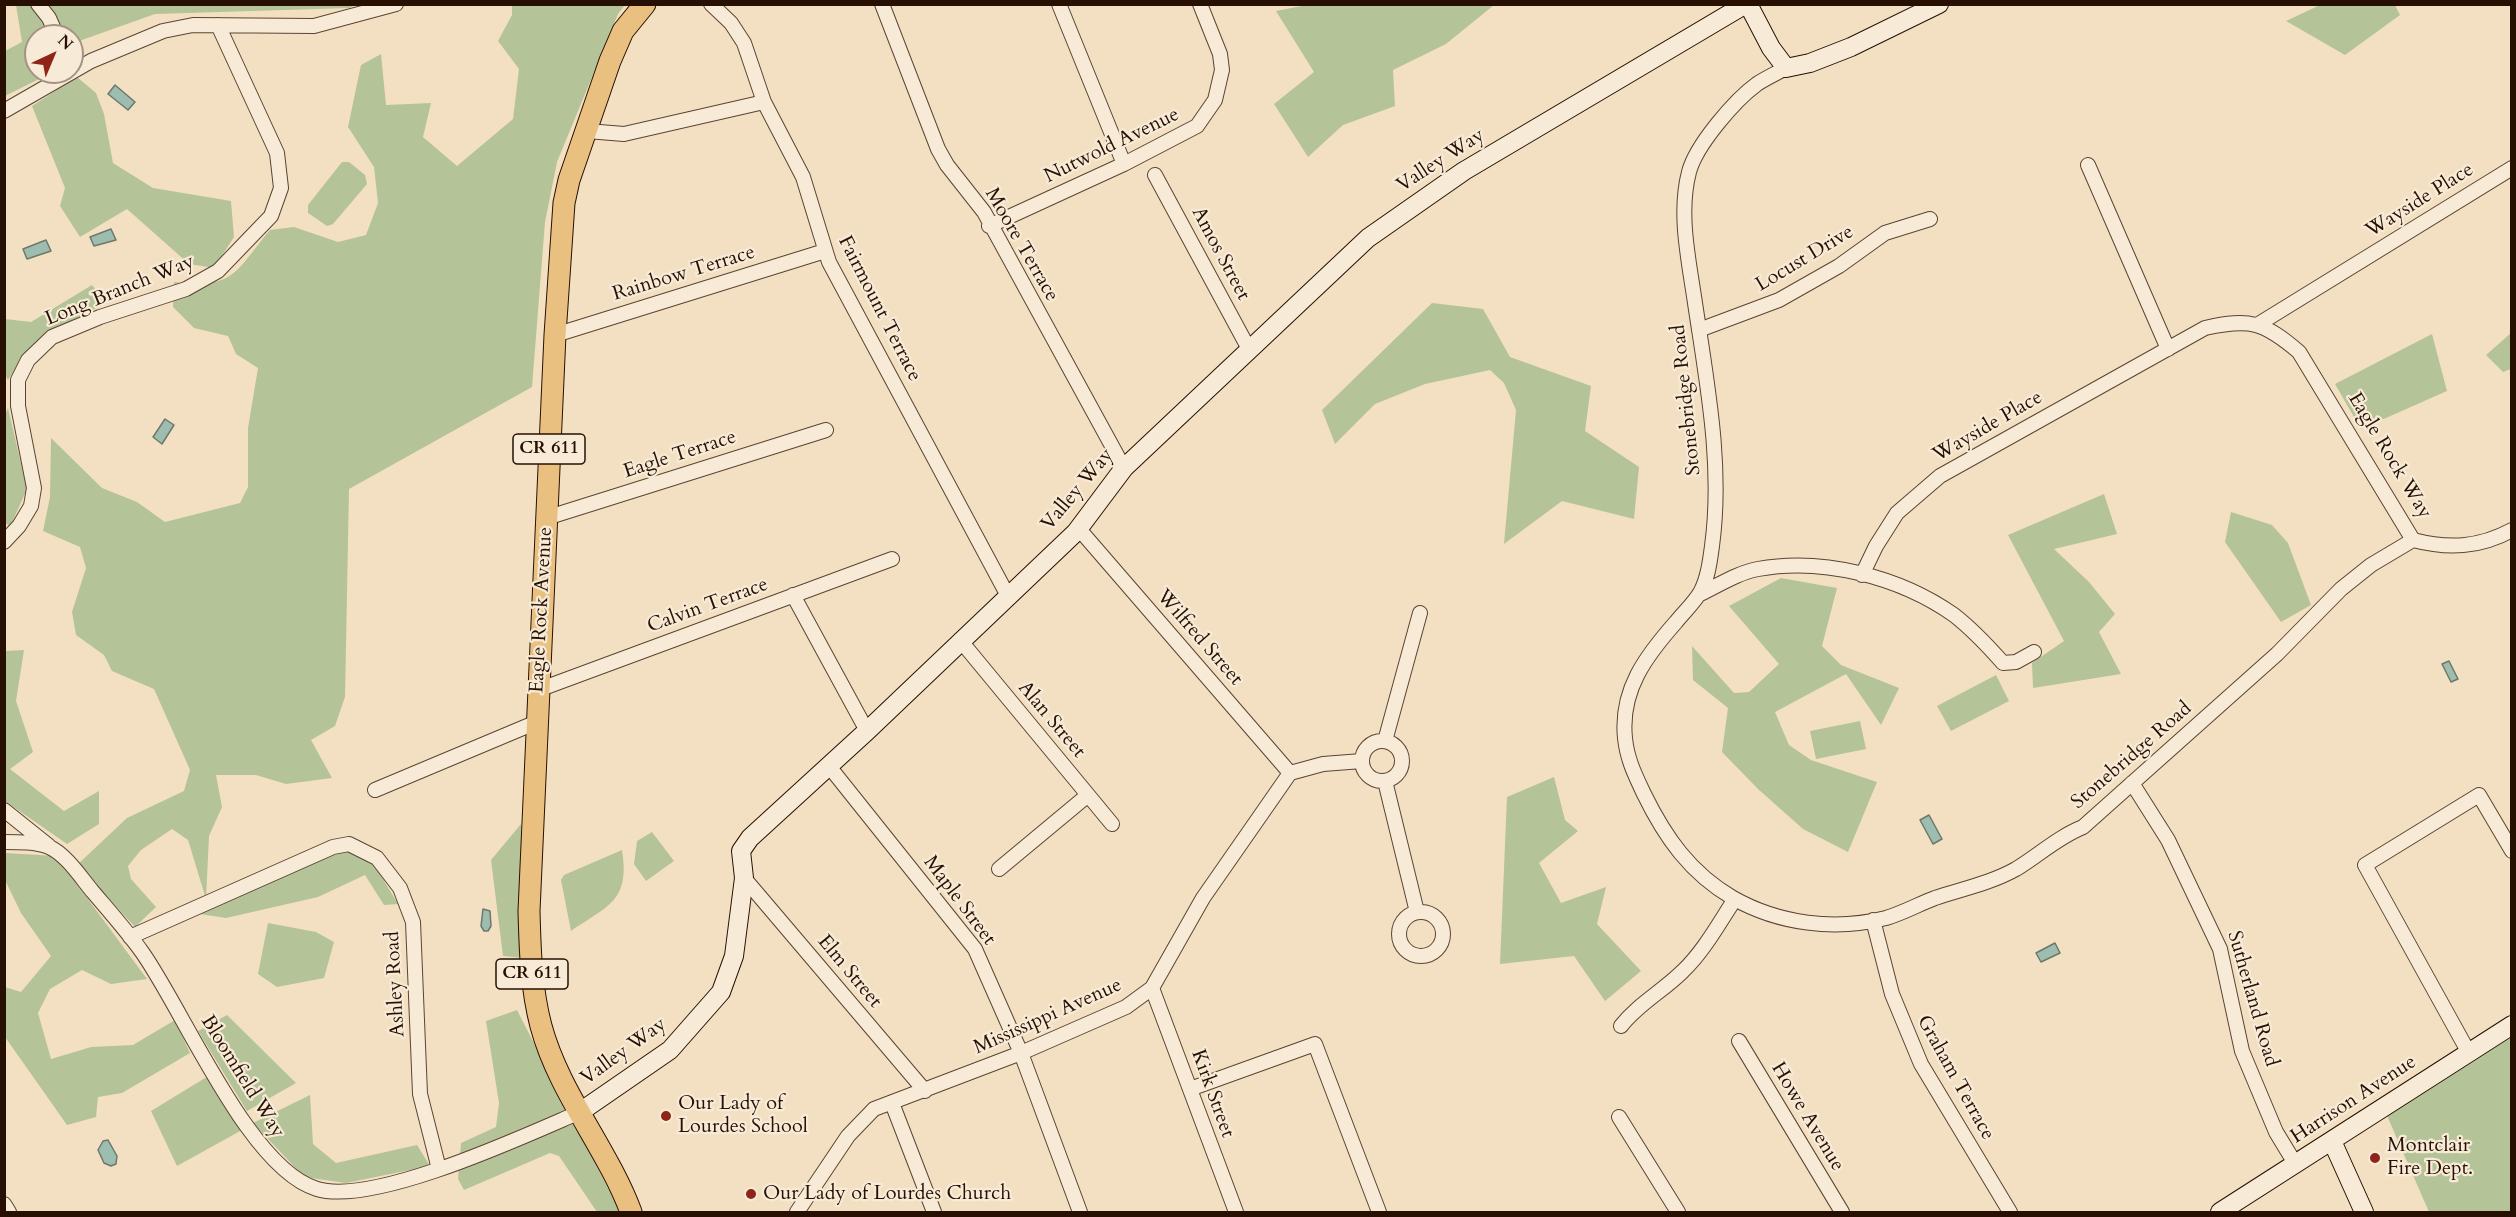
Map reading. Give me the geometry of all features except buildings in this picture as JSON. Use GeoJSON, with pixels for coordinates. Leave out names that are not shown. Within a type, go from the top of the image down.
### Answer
{"type":"FeatureCollection","features":[{"type":"Feature","properties":{"kind":"main road","name":"Eagle Rock Avenue"},"geometry":{"type":"LineString","coordinates":[[630,1212],[620,1185],[549,1051],[532,980],[529,911],[555,335],[564,203],[569,180],[598,93],[623,31],[645,4]]}},
{"type":"Feature","properties":{"kind":"street"},"geometry":{"type":"LineString","coordinates":[[38,4],[52,24]]}},
{"type":"Feature","properties":{"kind":"street"},"geometry":{"type":"LineString","coordinates":[[84,64],[163,31],[193,25],[314,26],[396,4]]}},
{"type":"Feature","properties":{"kind":"street","name":"Fairmount Terrace"},"geometry":{"type":"LineString","coordinates":[[711,4],[731,23],[744,44],[764,102],[803,177],[825,251],[1008,596]]}},
{"type":"Feature","properties":{"kind":"street","name":"Moore Terrace"},"geometry":{"type":"LineString","coordinates":[[882,4],[938,149],[947,165],[984,212],[989,226],[1124,468]]}},
{"type":"Feature","properties":{"kind":"street"},"geometry":{"type":"LineString","coordinates":[[1059,4],[1124,164]]}},
{"type":"Feature","properties":{"kind":"street","name":"Nutwold Avenue"},"geometry":{"type":"LineString","coordinates":[[989,226],[1190,131],[1207,114],[1215,100],[1222,70],[1220,54],[1200,4]]}},
{"type":"Feature","properties":{"kind":"street"},"geometry":{"type":"LineString","coordinates":[[1747,4],[1771,48],[1786,68],[1810,63],[1851,47],[1939,4]]}},
{"type":"Feature","properties":{"kind":"street","name":"Valley Way"},"geometry":{"type":"LineString","coordinates":[[580,1112],[670,1050],[721,992],[734,956],[744,878],[741,851],[750,838],[867,731],[1079,528],[1124,468],[1368,238],[1454,177],[1747,4]]}},
{"type":"Feature","properties":{"kind":"street","name":"Long Branch Way"},"geometry":{"type":"LineString","coordinates":[[4,542],[20,526],[31,506],[34,488],[18,406],[18,380],[28,360],[52,337],[100,317],[186,290],[218,271],[271,216],[281,188],[277,153],[218,26]]}},
{"type":"Feature","properties":{"kind":"street","name":"Stonebridge Road"},"geometry":{"type":"LineString","coordinates":[[1786,68],[1756,85],[1726,116],[1698,150],[1689,171],[1685,201],[1686,243],[1715,440],[1717,503],[1707,578],[1700,594],[1639,668],[1626,703],[1625,741],[1635,778],[1663,832],[1690,865],[1735,899],[1761,911],[1802,922],[1844,924],[1873,920],[1906,911],[2015,869],[2065,834],[2083,827],[2277,654],[2341,589],[2371,565],[2413,540]]}},
{"type":"Feature","properties":{"kind":"street"},"geometry":{"type":"LineString","coordinates":[[4,111],[47,84]]}},
{"type":"Feature","properties":{"kind":"street"},"geometry":{"type":"LineString","coordinates":[[587,131],[624,134],[764,102]]}},
{"type":"Feature","properties":{"kind":"street"},"geometry":{"type":"LineString","coordinates":[[2088,165],[2168,349]]}},
{"type":"Feature","properties":{"kind":"street","name":"Wayside Place"},"geometry":{"type":"LineString","coordinates":[[1862,575],[1876,546],[1897,513],[1940,476],[2205,328],[2234,321],[2257,324],[2511,168]]}},
{"type":"Feature","properties":{"kind":"street","name":"Amos Street"},"geometry":{"type":"LineString","coordinates":[[1155,175],[1250,351]]}},
{"type":"Feature","properties":{"kind":"street","name":"Locust Drive"},"geometry":{"type":"LineString","coordinates":[[1699,330],[1779,300],[1839,266],[1885,233],[1930,219]]}},
{"type":"Feature","properties":{"kind":"street","name":"Rainbow Terrace"},"geometry":{"type":"LineString","coordinates":[[555,335],[825,251]]}},
{"type":"Feature","properties":{"kind":"street","name":"Eagle Rock Way"},"geometry":{"type":"LineString","coordinates":[[2257,324],[2281,337],[2299,352],[2413,540],[2437,546],[2463,547],[2497,538],[2511,530]]}},
{"type":"Feature","properties":{"kind":"street","name":"Eagle Terrace"},"geometry":{"type":"LineString","coordinates":[[546,518],[826,430]]}},
{"type":"Feature","properties":{"kind":"street","name":"Wilfred Street"},"geometry":{"type":"LineString","coordinates":[[1079,528],[1290,773]]}},
{"type":"Feature","properties":{"kind":"street","name":"Calvin Terrace"},"geometry":{"type":"LineString","coordinates":[[538,690],[892,559]]}},
{"type":"Feature","properties":{"kind":"street"},"geometry":{"type":"LineString","coordinates":[[1700,594],[1735,576],[1758,570],[1796,565],[1862,575],[1906,588],[1954,615],[1985,643],[2002,663],[2016,662],[2034,652]]}},
{"type":"Feature","properties":{"kind":"street"},"geometry":{"type":"LineString","coordinates":[[793,595],[867,731]]}},
{"type":"Feature","properties":{"kind":"street"},"geometry":{"type":"LineString","coordinates":[[1385,741],[1420,613]]}},
{"type":"Feature","properties":{"kind":"street","name":"Alan Street"},"geometry":{"type":"LineString","coordinates":[[960,640],[1112,824]]}},
{"type":"Feature","properties":{"kind":"street"},"geometry":{"type":"LineString","coordinates":[[375,790],[537,722]]}},
{"type":"Feature","properties":{"kind":"street"},"geometry":{"type":"LineString","coordinates":[[1385,741],[1396,747],[1401,764],[1396,775],[1385,780],[1378,780],[1366,773],[1362,761],[1367,748],[1372,744],[1385,741]]}},
{"type":"Feature","properties":{"kind":"street"},"geometry":{"type":"LineString","coordinates":[[1290,773],[1323,764],[1362,761]]}},
{"type":"Feature","properties":{"kind":"street","name":"Maple Street"},"geometry":{"type":"LineString","coordinates":[[828,765],[975,949],[1021,1053],[1080,1212]]}},
{"type":"Feature","properties":{"kind":"street","name":"Mississippi Avenue"},"geometry":{"type":"LineString","coordinates":[[797,1212],[860,1121],[874,1109],[1021,1053],[1126,1007],[1152,988],[1203,898],[1290,773]]}},
{"type":"Feature","properties":{"kind":"street"},"geometry":{"type":"LineString","coordinates":[[1385,780],[1417,912]]}},
{"type":"Feature","properties":{"kind":"street","name":"Sutherland Road"},"geometry":{"type":"LineString","coordinates":[[2132,783],[2173,850],[2220,949],[2242,1051],[2276,1132],[2296,1165]]}},
{"type":"Feature","properties":{"kind":"street"},"geometry":{"type":"LineString","coordinates":[[999,870],[1088,795]]}},
{"type":"Feature","properties":{"kind":"street"},"geometry":{"type":"LineString","coordinates":[[2469,1053],[2365,865],[2479,795],[2511,851]]}},
{"type":"Feature","properties":{"kind":"street"},"geometry":{"type":"LineString","coordinates":[[4,810],[50,847]]}},
{"type":"Feature","properties":{"kind":"street"},"geometry":{"type":"LineString","coordinates":[[4,842],[50,847]]}},
{"type":"Feature","properties":{"kind":"street","name":"Ashley Road"},"geometry":{"type":"LineString","coordinates":[[130,937],[333,847],[349,844],[377,858],[400,888],[413,922],[420,1094],[439,1169]]}},
{"type":"Feature","properties":{"kind":"street","name":"Bloomfield Way"},"geometry":{"type":"LineString","coordinates":[[50,847],[80,876],[143,952],[245,1124],[270,1157],[293,1176],[317,1189],[345,1192],[378,1188],[464,1161],[580,1112]]}},
{"type":"Feature","properties":{"kind":"street","name":"Elm Street"},"geometry":{"type":"LineString","coordinates":[[744,878],[925,1090]]}},
{"type":"Feature","properties":{"kind":"street"},"geometry":{"type":"LineString","coordinates":[[1621,1026],[1633,1010],[1659,993],[1685,970],[1735,899]]}},
{"type":"Feature","properties":{"kind":"street","name":"Graham Terrace"},"geometry":{"type":"LineString","coordinates":[[1873,920],[1892,994],[1921,1064],[2010,1212]]}},
{"type":"Feature","properties":{"kind":"street","name":"Kirk Street"},"geometry":{"type":"LineString","coordinates":[[1152,988],[1236,1212]]}},
{"type":"Feature","properties":{"kind":"street","name":"Harrison Avenue"},"geometry":{"type":"LineString","coordinates":[[2220,1212],[2511,1025]]}},
{"type":"Feature","properties":{"kind":"street","name":"Howe Avenue"},"geometry":{"type":"LineString","coordinates":[[1739,1041],[1842,1212]]}},
{"type":"Feature","properties":{"kind":"street"},"geometry":{"type":"LineString","coordinates":[[1190,1089],[1315,1044],[1379,1212]]}},
{"type":"Feature","properties":{"kind":"street"},"geometry":{"type":"LineString","coordinates":[[892,1103],[934,1212]]}},
{"type":"Feature","properties":{"kind":"street"},"geometry":{"type":"LineString","coordinates":[[1619,1117],[1678,1212]]}},
{"type":"Feature","properties":{"kind":"street"},"geometry":{"type":"LineString","coordinates":[[2332,1141],[2364,1212]]}},
{"type":"Feature","properties":{"kind":"street"},"geometry":{"type":"LineString","coordinates":[[4,1204],[9,1212]]}},
{"type":"Feature","properties":{"kind":"green space"},"geometry":{"type":"Polygon","coordinates":[[[1312,4],[1494,5],[1446,44],[1393,70],[1395,106],[1343,125],[1308,157],[1274,104],[1314,72],[1276,11],[1312,4]]]}},
{"type":"Feature","properties":{"kind":"green space"},"geometry":{"type":"Polygon","coordinates":[[[16,5],[356,5],[349,8],[155,14],[84,39],[84,24],[24,24],[24,84],[29,84],[5,96],[5,51],[22,42],[16,5]]]}},
{"type":"Feature","properties":{"kind":"green space"},"geometry":{"type":"Polygon","coordinates":[[[512,5],[625,5],[618,14],[557,162],[545,222],[532,387],[349,489],[345,697],[335,726],[311,740],[332,778],[286,784],[256,775],[216,775],[222,807],[209,836],[206,899],[188,840],[172,829],[141,850],[128,866],[131,879],[156,907],[135,927],[77,865],[127,818],[184,791],[190,770],[154,689],[112,671],[104,655],[76,635],[72,612],[86,568],[80,547],[43,531],[50,497],[51,438],[102,488],[137,502],[165,522],[240,503],[248,487],[248,428],[258,368],[236,354],[228,336],[194,328],[173,307],[174,282],[194,284],[222,280],[240,267],[270,230],[294,227],[338,242],[366,235],[378,203],[374,167],[348,127],[361,65],[381,54],[386,105],[431,103],[423,137],[457,166],[513,119],[519,69],[498,41],[512,15],[512,5]]]}},
{"type":"Feature","properties":{"kind":"green space"},"geometry":{"type":"Polygon","coordinates":[[[2320,5],[2395,5],[2400,15],[2345,55],[2286,21],[2320,5]]]}},
{"type":"Feature","properties":{"kind":"green space"},"geometry":{"type":"Polygon","coordinates":[[[84,83],[96,93],[104,114],[113,163],[153,188],[231,201],[234,237],[214,268],[189,264],[127,209],[80,237],[60,206],[65,188],[32,106],[66,84],[84,83]]]}},
{"type":"Feature","properties":{"kind":"green space"},"geometry":{"type":"Polygon","coordinates":[[[342,162],[349,162],[365,175],[367,184],[333,224],[327,226],[308,213],[308,205],[342,162]]]}},
{"type":"Feature","properties":{"kind":"green space"},"geometry":{"type":"Polygon","coordinates":[[[92,285],[107,303],[51,333],[29,352],[8,380],[5,375],[5,319],[31,322],[92,285]]]}},
{"type":"Feature","properties":{"kind":"green space"},"geometry":{"type":"Polygon","coordinates":[[[1432,303],[1483,309],[1510,357],[1591,386],[1585,431],[1639,467],[1634,519],[1562,501],[1504,544],[1516,410],[1504,383],[1490,370],[1425,384],[1375,404],[1335,444],[1322,410],[1432,303]]]}},
{"type":"Feature","properties":{"kind":"green space"},"geometry":{"type":"Polygon","coordinates":[[[2511,333],[2511,369],[2503,372],[2486,355],[2511,333]]]}},
{"type":"Feature","properties":{"kind":"green space"},"geometry":{"type":"Polygon","coordinates":[[[2432,334],[2447,391],[2361,429],[2335,384],[2432,334]]]}},
{"type":"Feature","properties":{"kind":"green space"},"geometry":{"type":"Polygon","coordinates":[[[8,408],[27,489],[10,527],[5,522],[4,417],[8,408]]]}},
{"type":"Feature","properties":{"kind":"green space"},"geometry":{"type":"Polygon","coordinates":[[[2104,494],[2117,534],[2054,549],[2089,582],[2115,614],[2099,632],[2121,674],[2033,688],[2032,663],[2064,641],[2008,535],[2104,494]]]}},
{"type":"Feature","properties":{"kind":"green space"},"geometry":{"type":"Polygon","coordinates":[[[2231,512],[2272,525],[2288,543],[2311,605],[2281,622],[2225,542],[2231,512]]]}},
{"type":"Feature","properties":{"kind":"green space"},"geometry":{"type":"Polygon","coordinates":[[[1781,578],[1837,588],[1822,646],[1841,665],[1899,688],[1881,725],[1846,674],[1775,712],[1789,745],[1811,760],[1877,782],[1848,852],[1803,829],[1758,789],[1722,752],[1728,708],[1693,680],[1692,646],[1734,693],[1749,692],[1779,664],[1729,606],[1781,578]]]}},
{"type":"Feature","properties":{"kind":"green space"},"geometry":{"type":"Polygon","coordinates":[[[24,650],[16,701],[33,752],[10,769],[64,811],[99,791],[99,824],[67,844],[5,801],[5,651],[24,650]]]}},
{"type":"Feature","properties":{"kind":"green space"},"geometry":{"type":"Polygon","coordinates":[[[1996,675],[2009,701],[1951,731],[1937,706],[1996,675]]]}},
{"type":"Feature","properties":{"kind":"green space"},"geometry":{"type":"Polygon","coordinates":[[[1860,721],[1866,749],[1816,759],[1810,731],[1860,721]]]}},
{"type":"Feature","properties":{"kind":"green space"},"geometry":{"type":"Polygon","coordinates":[[[1554,777],[1565,820],[1578,831],[1539,863],[1561,903],[1606,887],[1597,924],[1641,971],[1605,1001],[1574,956],[1500,964],[1507,797],[1554,777]]]}},
{"type":"Feature","properties":{"kind":"green space"},"geometry":{"type":"Polygon","coordinates":[[[521,824],[523,958],[503,956],[491,860],[521,824]]]}},
{"type":"Feature","properties":{"kind":"green space"},"geometry":{"type":"Polygon","coordinates":[[[652,832],[674,861],[646,881],[634,864],[637,841],[652,832]]]}},
{"type":"Feature","properties":{"kind":"green space"},"geometry":{"type":"Polygon","coordinates":[[[346,850],[375,866],[398,904],[384,905],[365,875],[318,897],[226,918],[193,913],[346,850]]]}},
{"type":"Feature","properties":{"kind":"green space"},"geometry":{"type":"Polygon","coordinates":[[[622,850],[623,881],[614,900],[571,931],[561,880],[564,875],[622,850]]]}},
{"type":"Feature","properties":{"kind":"green space"},"geometry":{"type":"Polygon","coordinates":[[[5,853],[56,856],[147,979],[111,984],[82,970],[50,989],[38,1013],[51,1059],[91,1047],[133,1045],[175,1020],[190,1053],[122,1093],[98,1097],[96,1117],[67,1125],[5,1037],[5,987],[21,992],[51,956],[21,913],[5,880],[5,853]]]}},
{"type":"Feature","properties":{"kind":"green space"},"geometry":{"type":"Polygon","coordinates":[[[268,923],[316,932],[334,942],[324,978],[277,987],[258,974],[268,923]]]}},
{"type":"Feature","properties":{"kind":"green space"},"geometry":{"type":"Polygon","coordinates":[[[517,1010],[619,1210],[617,1212],[597,1212],[559,1156],[550,1153],[464,1190],[458,1179],[461,1143],[496,1127],[499,1103],[486,1021],[517,1010]]]}},
{"type":"Feature","properties":{"kind":"green space"},"geometry":{"type":"Polygon","coordinates":[[[227,1015],[296,1083],[247,1111],[198,1031],[227,1015]]]}},
{"type":"Feature","properties":{"kind":"green space"},"geometry":{"type":"Polygon","coordinates":[[[2511,1027],[2511,1212],[2429,1212],[2385,1111],[2511,1027]]]}},
{"type":"Feature","properties":{"kind":"green space"},"geometry":{"type":"Polygon","coordinates":[[[210,1075],[242,1130],[177,1166],[151,1111],[210,1075]]]}},
{"type":"Feature","properties":{"kind":"green space"},"geometry":{"type":"Polygon","coordinates":[[[310,1095],[313,1144],[336,1163],[417,1145],[430,1166],[346,1183],[304,1177],[253,1123],[310,1095]]]}},
{"type":"Feature","properties":{"kind":"shaded area"},"geometry":{"type":"Polygon","coordinates":[[[115,85],[135,102],[128,110],[108,94],[115,85]]]}},
{"type":"Feature","properties":{"kind":"shaded area"},"geometry":{"type":"Polygon","coordinates":[[[111,229],[116,240],[94,246],[90,237],[111,229]]]}},
{"type":"Feature","properties":{"kind":"shaded area"},"geometry":{"type":"Polygon","coordinates":[[[46,240],[51,251],[27,259],[23,249],[46,240]]]}},
{"type":"Feature","properties":{"kind":"shaded area"},"geometry":{"type":"Polygon","coordinates":[[[165,419],[174,425],[162,444],[153,437],[165,419]]]}},
{"type":"Feature","properties":{"kind":"shaded area"},"geometry":{"type":"Polygon","coordinates":[[[2449,661],[2458,679],[2451,682],[2442,664],[2449,661]]]}},
{"type":"Feature","properties":{"kind":"shaded area"},"geometry":{"type":"Polygon","coordinates":[[[1929,815],[1942,839],[1933,844],[1920,820],[1929,815]]]}},
{"type":"Feature","properties":{"kind":"shaded area"},"geometry":{"type":"Polygon","coordinates":[[[483,909],[490,911],[491,926],[488,931],[484,931],[481,926],[483,909]]]}},
{"type":"Feature","properties":{"kind":"shaded area"},"geometry":{"type":"Polygon","coordinates":[[[2055,943],[2060,953],[2041,962],[2036,953],[2055,943]]]}},
{"type":"Feature","properties":{"kind":"shaded area"},"geometry":{"type":"Polygon","coordinates":[[[108,1140],[117,1156],[116,1164],[111,1166],[104,1163],[98,1150],[103,1141],[108,1140]]]}},
{"type":"Feature","properties":{"kind":"place","name":"Our Lady of Lourdes School"},"geometry":{"type":"Point","coordinates":[666,1116]}},
{"type":"Feature","properties":{"kind":"place","name":"Montclair Fire Dept."},"geometry":{"type":"Point","coordinates":[2375,1158]}},
{"type":"Feature","properties":{"kind":"place","name":"Our Lady of Lourdes Church"},"geometry":{"type":"Point","coordinates":[751,1194]}}]}
